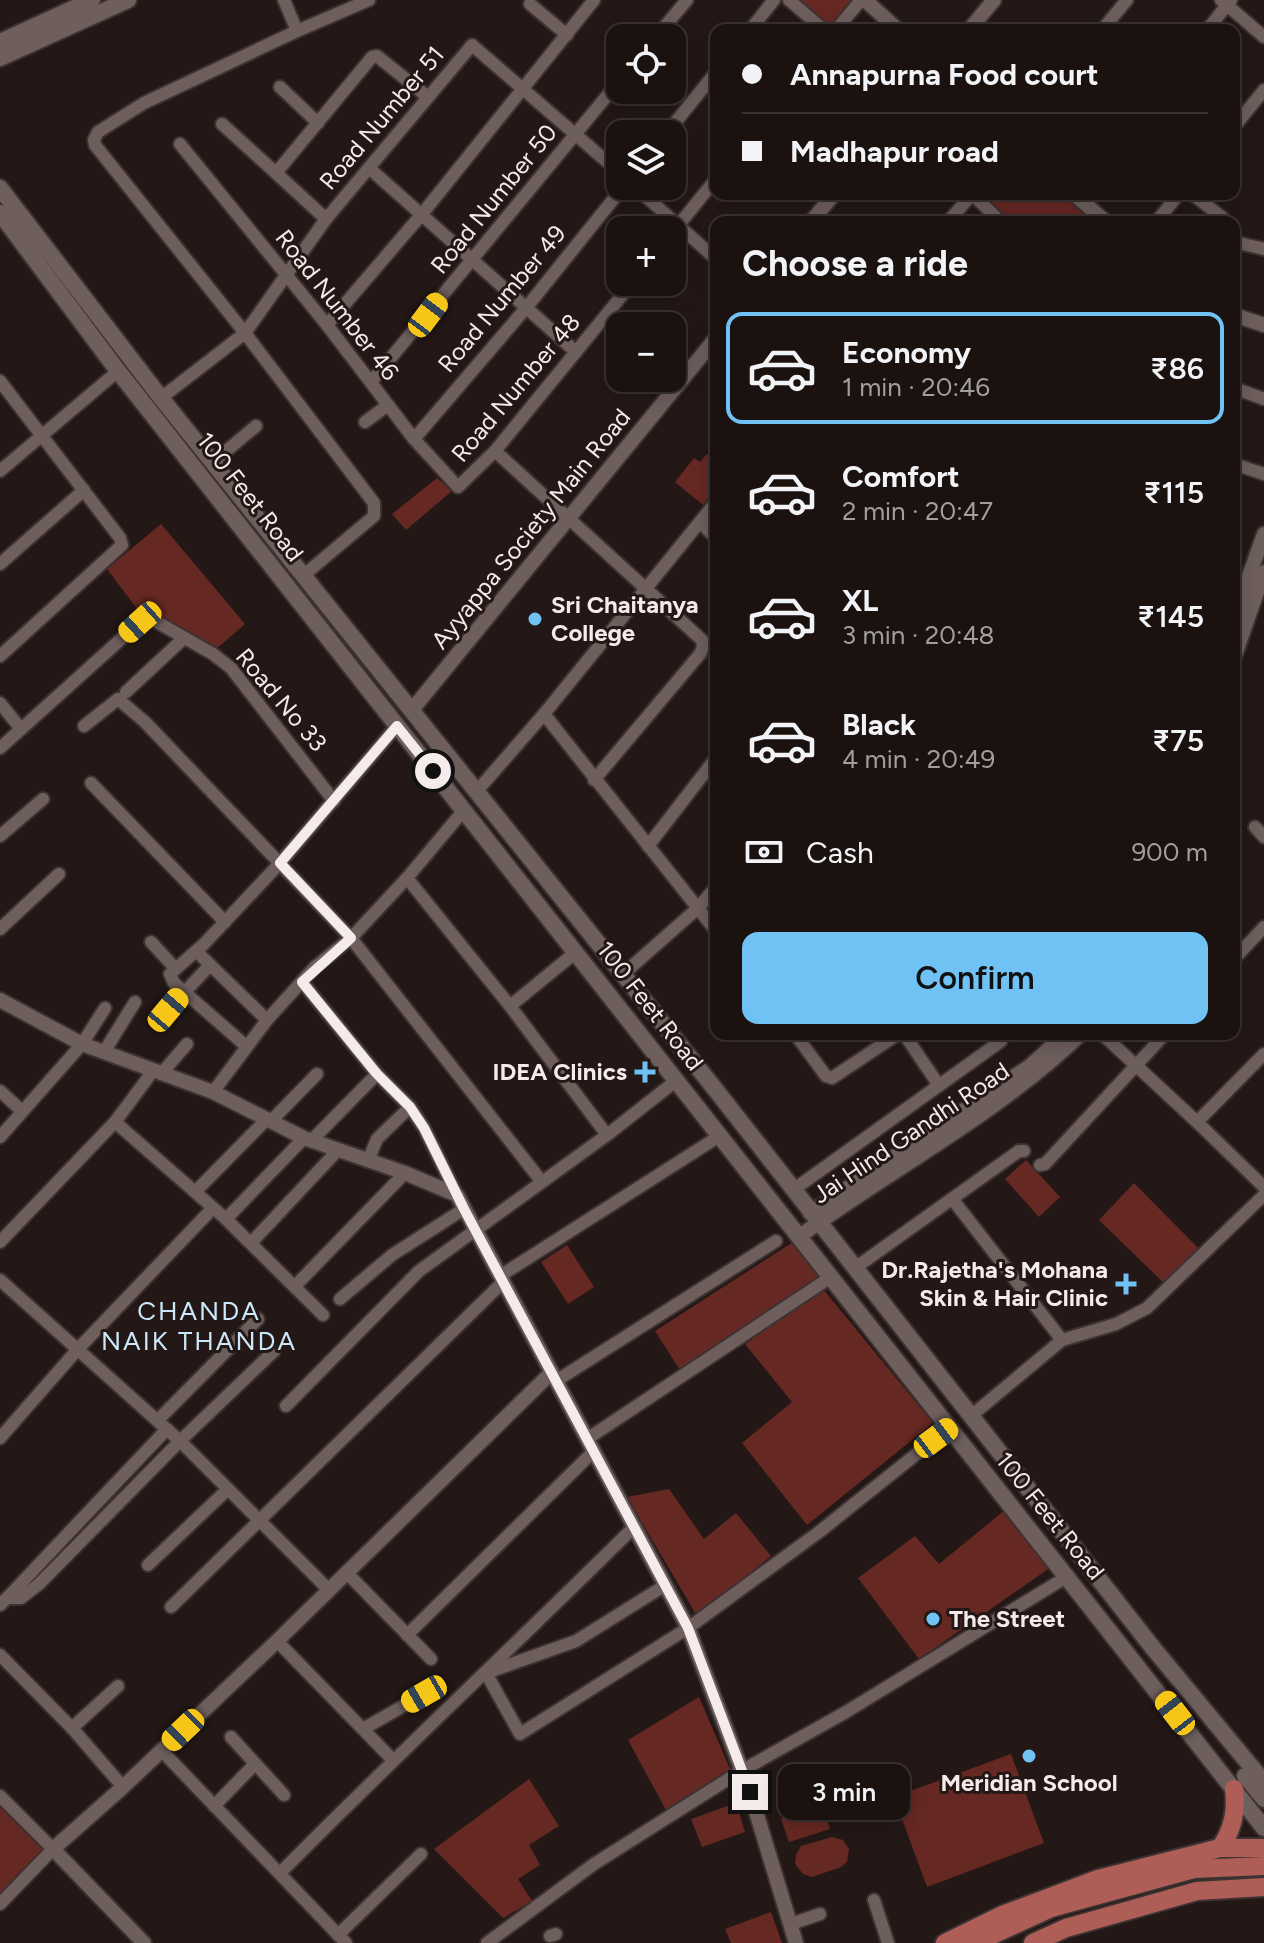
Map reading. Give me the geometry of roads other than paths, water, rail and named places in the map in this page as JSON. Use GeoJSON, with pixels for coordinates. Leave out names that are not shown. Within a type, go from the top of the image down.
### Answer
{"type":"FeatureCollection","features":[{"type":"Feature","properties":{"kind":"main road"},"geometry":{"type":"LineString","coordinates":[[0,42],[92,0]]}},
{"type":"Feature","properties":{"kind":"main road"},"geometry":{"type":"LineString","coordinates":[[0,58],[128,0]]}},
{"type":"Feature","properties":{"kind":"main road","name":"100 Feet Road"},"geometry":{"type":"LineString","coordinates":[[0,188],[161,398],[477,791],[1153,1648],[1264,1782]]}},
{"type":"Feature","properties":{"kind":"main road","name":"100 Feet Road"},"geometry":{"type":"LineString","coordinates":[[0,213],[118,371],[1264,1828]]}},
{"type":"Feature","properties":{"kind":"main road"},"geometry":{"type":"LineString","coordinates":[[257,545],[271,534]]}},
{"type":"Feature","properties":{"kind":"main road"},"geometry":{"type":"LineString","coordinates":[[881,1341],[901,1326]]}},
{"type":"Feature","properties":{"kind":"main road"},"geometry":{"type":"LineString","coordinates":[[990,1479],[1062,1551],[1264,1799]]}},
{"type":"Feature","properties":{"kind":"main road"},"geometry":{"type":"LineString","coordinates":[[1220,1848],[1233,1822],[1234,1789]]}},
{"type":"Feature","properties":{"kind":"main road"},"geometry":{"type":"LineString","coordinates":[[945,1943],[1002,1915],[1098,1879],[1220,1848],[1264,1848]]}},
{"type":"Feature","properties":{"kind":"main road"},"geometry":{"type":"LineString","coordinates":[[975,1943],[1051,1908],[1194,1869],[1264,1866]]}},
{"type":"Feature","properties":{"kind":"main road"},"geometry":{"type":"LineString","coordinates":[[999,1943],[1048,1920],[1178,1884],[1264,1875]]}},
{"type":"Feature","properties":{"kind":"main road"},"geometry":{"type":"LineString","coordinates":[[1033,1943],[1062,1937],[1197,1891],[1240,1887],[1264,1889]]}},
{"type":"Feature","properties":{"kind":"street"},"geometry":{"type":"LineString","coordinates":[[284,0],[297,31]]}},
{"type":"Feature","properties":{"kind":"street"},"geometry":{"type":"LineString","coordinates":[[304,575],[374,516],[374,503],[94,140],[98,132],[144,103],[369,0]]}},
{"type":"Feature","properties":{"kind":"street"},"geometry":{"type":"LineString","coordinates":[[327,325],[422,214],[594,0]]}},
{"type":"Feature","properties":{"kind":"street"},"geometry":{"type":"LineString","coordinates":[[667,24],[687,0]]}},
{"type":"Feature","properties":{"kind":"street"},"geometry":{"type":"LineString","coordinates":[[755,24],[774,0]]}},
{"type":"Feature","properties":{"kind":"street"},"geometry":{"type":"LineString","coordinates":[[789,0],[817,24]]}},
{"type":"Feature","properties":{"kind":"street"},"geometry":{"type":"LineString","coordinates":[[841,24],[863,0],[891,24]]}},
{"type":"Feature","properties":{"kind":"street"},"geometry":{"type":"LineString","coordinates":[[974,24],[994,0]]}},
{"type":"Feature","properties":{"kind":"street"},"geometry":{"type":"LineString","coordinates":[[1107,24],[1127,0]]}},
{"type":"Feature","properties":{"kind":"street"},"geometry":{"type":"LineString","coordinates":[[1211,24],[1227,2],[1264,37]]}},
{"type":"Feature","properties":{"kind":"street"},"geometry":{"type":"LineString","coordinates":[[530,4],[567,35]]}},
{"type":"Feature","properties":{"kind":"street","name":"Road Number 51"},"geometry":{"type":"LineString","coordinates":[[161,398],[245,333],[326,219],[472,45],[525,88]]}},
{"type":"Feature","properties":{"kind":"street"},"geometry":{"type":"LineString","coordinates":[[276,173],[374,56],[428,97]]}},
{"type":"Feature","properties":{"kind":"street"},"geometry":{"type":"LineString","coordinates":[[677,120],[710,79]]}},
{"type":"Feature","properties":{"kind":"street"},"geometry":{"type":"LineString","coordinates":[[280,87],[318,123]]}},
{"type":"Feature","properties":{"kind":"street"},"geometry":{"type":"LineString","coordinates":[[525,88],[606,160]]}},
{"type":"Feature","properties":{"kind":"street"},"geometry":{"type":"LineString","coordinates":[[1240,120],[1264,90]]}},
{"type":"Feature","properties":{"kind":"street","name":"Road Number 50"},"geometry":{"type":"LineString","coordinates":[[371,382],[606,97]]}},
{"type":"Feature","properties":{"kind":"street"},"geometry":{"type":"LineString","coordinates":[[222,124],[326,219]]}},
{"type":"Feature","properties":{"kind":"street","name":"Road Number 46"},"geometry":{"type":"LineString","coordinates":[[180,144],[327,325],[414,439],[456,486],[463,485]]}},
{"type":"Feature","properties":{"kind":"street"},"geometry":{"type":"LineString","coordinates":[[369,168],[576,352]]}},
{"type":"Feature","properties":{"kind":"street"},"geometry":{"type":"LineString","coordinates":[[686,216],[710,186]]}},
{"type":"Feature","properties":{"kind":"street","name":"Road Number 49"},"geometry":{"type":"LineString","coordinates":[[414,439],[613,200]]}},
{"type":"Feature","properties":{"kind":"street"},"geometry":{"type":"LineString","coordinates":[[647,200],[662,216]]}},
{"type":"Feature","properties":{"kind":"street"},"geometry":{"type":"LineString","coordinates":[[816,216],[829,200]]}},
{"type":"Feature","properties":{"kind":"street"},"geometry":{"type":"LineString","coordinates":[[953,216],[967,200]]}},
{"type":"Feature","properties":{"kind":"street"},"geometry":{"type":"LineString","coordinates":[[978,200],[995,216]]}},
{"type":"Feature","properties":{"kind":"street"},"geometry":{"type":"LineString","coordinates":[[1081,200],[1099,216]]}},
{"type":"Feature","properties":{"kind":"street"},"geometry":{"type":"LineString","coordinates":[[1161,216],[1174,200]]}},
{"type":"Feature","properties":{"kind":"street"},"geometry":{"type":"LineString","coordinates":[[1200,200],[1220,216]]}},
{"type":"Feature","properties":{"kind":"street"},"geometry":{"type":"LineString","coordinates":[[686,238],[710,255]]}},
{"type":"Feature","properties":{"kind":"street"},"geometry":{"type":"LineString","coordinates":[[1240,243],[1264,249]]}},
{"type":"Feature","properties":{"kind":"street","name":"Road Number 48"},"geometry":{"type":"LineString","coordinates":[[463,485],[495,451],[622,296]]}},
{"type":"Feature","properties":{"kind":"street"},"geometry":{"type":"LineString","coordinates":[[1240,317],[1264,325]]}},
{"type":"Feature","properties":{"kind":"street","name":"Ayyappa Society Main Road"},"geometry":{"type":"LineString","coordinates":[[411,711],[710,345]]}},
{"type":"Feature","properties":{"kind":"street"},"geometry":{"type":"LineString","coordinates":[[0,471],[118,371]]}},
{"type":"Feature","properties":{"kind":"street"},"geometry":{"type":"LineString","coordinates":[[0,381],[120,538],[122,545],[0,656]]}},
{"type":"Feature","properties":{"kind":"street"},"geometry":{"type":"LineString","coordinates":[[1240,390],[1264,399]]}},
{"type":"Feature","properties":{"kind":"street"},"geometry":{"type":"LineString","coordinates":[[365,422],[388,405]]}},
{"type":"Feature","properties":{"kind":"street"},"geometry":{"type":"LineString","coordinates":[[213,462],[256,426]]}},
{"type":"Feature","properties":{"kind":"street"},"geometry":{"type":"LineString","coordinates":[[495,451],[699,635],[703,647],[594,780]]}},
{"type":"Feature","properties":{"kind":"street"},"geometry":{"type":"LineString","coordinates":[[1240,466],[1264,474]]}},
{"type":"Feature","properties":{"kind":"street"},"geometry":{"type":"LineString","coordinates":[[0,564],[84,490]]}},
{"type":"Feature","properties":{"kind":"street"},"geometry":{"type":"LineString","coordinates":[[477,791],[544,714],[710,510]]}},
{"type":"Feature","properties":{"kind":"street"},"geometry":{"type":"LineString","coordinates":[[700,522],[710,532]]}},
{"type":"Feature","properties":{"kind":"street"},"geometry":{"type":"LineString","coordinates":[[1240,638],[1260,571],[1264,534]]}},
{"type":"Feature","properties":{"kind":"street"},"geometry":{"type":"LineString","coordinates":[[1240,607],[1260,571]]}},
{"type":"Feature","properties":{"kind":"street","name":"Road No 33"},"geometry":{"type":"LineString","coordinates":[[0,748],[140,622],[150,618],[213,654],[231,668],[334,801]]}},
{"type":"Feature","properties":{"kind":"street"},"geometry":{"type":"LineString","coordinates":[[126,692],[183,639]]}},
{"type":"Feature","properties":{"kind":"street"},"geometry":{"type":"LineString","coordinates":[[84,726],[118,699],[145,722],[351,938],[542,1182]]}},
{"type":"Feature","properties":{"kind":"street"},"geometry":{"type":"LineString","coordinates":[[0,703],[21,729]]}},
{"type":"Feature","properties":{"kind":"street"},"geometry":{"type":"LineString","coordinates":[[544,714],[710,923]]}},
{"type":"Feature","properties":{"kind":"street"},"geometry":{"type":"LineString","coordinates":[[246,1046],[170,978],[175,968],[225,922],[280,863],[397,726]]}},
{"type":"Feature","properties":{"kind":"street"},"geometry":{"type":"LineString","coordinates":[[648,846],[710,766]]}},
{"type":"Feature","properties":{"kind":"street"},"geometry":{"type":"LineString","coordinates":[[91,783],[225,922]]}},
{"type":"Feature","properties":{"kind":"street"},"geometry":{"type":"LineString","coordinates":[[0,836],[43,799]]}},
{"type":"Feature","properties":{"kind":"street"},"geometry":{"type":"LineString","coordinates":[[213,1092],[267,1020],[302,982],[351,938],[464,810]]}},
{"type":"Feature","properties":{"kind":"street"},"geometry":{"type":"LineString","coordinates":[[0,929],[59,874]]}},
{"type":"Feature","properties":{"kind":"street"},"geometry":{"type":"LineString","coordinates":[[407,878],[510,1006],[607,1135]]}},
{"type":"Feature","properties":{"kind":"street"},"geometry":{"type":"LineString","coordinates":[[622,975],[710,894]]}},
{"type":"Feature","properties":{"kind":"street"},"geometry":{"type":"LineString","coordinates":[[1240,953],[1264,927]]}},
{"type":"Feature","properties":{"kind":"street"},"geometry":{"type":"LineString","coordinates":[[151,942],[175,968]]}},
{"type":"Feature","properties":{"kind":"street"},"geometry":{"type":"LineString","coordinates":[[196,951],[267,1020]]}},
{"type":"Feature","properties":{"kind":"street"},"geometry":{"type":"LineString","coordinates":[[510,1006],[576,952]]}},
{"type":"Feature","properties":{"kind":"street"},"geometry":{"type":"LineString","coordinates":[[168,1010],[210,965]]}},
{"type":"Feature","properties":{"kind":"street"},"geometry":{"type":"LineString","coordinates":[[302,982],[377,1074],[410,1107],[431,1140],[553,1377],[688,1628],[741,1771],[796,1943]]}},
{"type":"Feature","properties":{"kind":"street"},"geometry":{"type":"LineString","coordinates":[[0,1000],[82,1044],[213,1092],[308,1139],[405,1173],[461,1202]]}},
{"type":"Feature","properties":{"kind":"street"},"geometry":{"type":"LineString","coordinates":[[104,1052],[135,1002]]}},
{"type":"Feature","properties":{"kind":"street"},"geometry":{"type":"LineString","coordinates":[[0,1137],[82,1044],[105,1008]]}},
{"type":"Feature","properties":{"kind":"street"},"geometry":{"type":"LineString","coordinates":[[799,1040],[826,1076],[832,1078],[889,1040]]}},
{"type":"Feature","properties":{"kind":"street"},"geometry":{"type":"LineString","coordinates":[[908,1040],[938,1084]]}},
{"type":"Feature","properties":{"kind":"street","name":"Jai Hind Gandhi Road"},"geometry":{"type":"LineString","coordinates":[[796,1230],[1030,1066],[1058,1040]]}},
{"type":"Feature","properties":{"kind":"street","name":"Jai Hind Gandhi Road"},"geometry":{"type":"LineString","coordinates":[[814,1217],[1011,1093],[1075,1040]]}},
{"type":"Feature","properties":{"kind":"street"},"geometry":{"type":"LineString","coordinates":[[1108,1040],[1264,1187]]}},
{"type":"Feature","properties":{"kind":"street"},"geometry":{"type":"LineString","coordinates":[[1040,1165],[1045,1164],[1160,1040]]}},
{"type":"Feature","properties":{"kind":"street"},"geometry":{"type":"LineString","coordinates":[[793,1190],[1001,1041]]}},
{"type":"Feature","properties":{"kind":"street"},"geometry":{"type":"LineString","coordinates":[[0,1242],[115,1122],[157,1072],[187,1044]]}},
{"type":"Feature","properties":{"kind":"street"},"geometry":{"type":"LineString","coordinates":[[1197,1122],[1264,1054]]}},
{"type":"Feature","properties":{"kind":"street"},"geometry":{"type":"LineString","coordinates":[[195,1192],[317,1074]]}},
{"type":"Feature","properties":{"kind":"street"},"geometry":{"type":"LineString","coordinates":[[226,1219],[377,1074]]}},
{"type":"Feature","properties":{"kind":"street"},"geometry":{"type":"LineString","coordinates":[[286,1406],[419,1271],[607,1135],[677,1080]]}},
{"type":"Feature","properties":{"kind":"street"},"geometry":{"type":"LineString","coordinates":[[0,1091],[22,1111]]}},
{"type":"Feature","properties":{"kind":"street"},"geometry":{"type":"LineString","coordinates":[[368,1161],[377,1139],[410,1107]]}},
{"type":"Feature","properties":{"kind":"street"},"geometry":{"type":"LineString","coordinates":[[115,1122],[226,1219],[323,1315]]}},
{"type":"Feature","properties":{"kind":"street"},"geometry":{"type":"LineString","coordinates":[[171,1607],[502,1279],[721,1135]]}},
{"type":"Feature","properties":{"kind":"street"},"geometry":{"type":"LineString","coordinates":[[251,1243],[338,1150]]}},
{"type":"Feature","properties":{"kind":"street"},"geometry":{"type":"LineString","coordinates":[[855,1268],[1019,1151],[1024,1151]]}},
{"type":"Feature","properties":{"kind":"street"},"geometry":{"type":"LineString","coordinates":[[295,1286],[405,1173]]}},
{"type":"Feature","properties":{"kind":"street"},"geometry":{"type":"LineString","coordinates":[[971,1416],[1062,1340],[1116,1324],[1147,1308],[1264,1195]]}},
{"type":"Feature","properties":{"kind":"street"},"geometry":{"type":"LineString","coordinates":[[953,1200],[1062,1340]]}},
{"type":"Feature","properties":{"kind":"street"},"geometry":{"type":"LineString","coordinates":[[340,1299],[461,1202]]}},
{"type":"Feature","properties":{"kind":"street"},"geometry":{"type":"LineString","coordinates":[[0,1438],[78,1349],[213,1208]]}},
{"type":"Feature","properties":{"kind":"street"},"geometry":{"type":"LineString","coordinates":[[0,1904],[53,1849],[162,1751],[553,1377],[796,1230]]}},
{"type":"Feature","properties":{"kind":"street"},"geometry":{"type":"LineString","coordinates":[[407,1635],[590,1446],[831,1277]]}},
{"type":"Feature","properties":{"kind":"street"},"geometry":{"type":"LineString","coordinates":[[0,1280],[180,1441],[328,1589]]}},
{"type":"Feature","properties":{"kind":"street"},"geometry":{"type":"LineString","coordinates":[[3,1602],[258,1319]]}},
{"type":"Feature","properties":{"kind":"street"},"geometry":{"type":"LineString","coordinates":[[3,1602],[21,1598],[39,1584],[274,1351]]}},
{"type":"Feature","properties":{"kind":"street"},"geometry":{"type":"LineString","coordinates":[[486,1673],[520,1734],[688,1628],[819,1532],[949,1428]]}},
{"type":"Feature","properties":{"kind":"street"},"geometry":{"type":"LineString","coordinates":[[148,1565],[228,1489]]}},
{"type":"Feature","properties":{"kind":"street"},"geometry":{"type":"LineString","coordinates":[[280,1873],[392,1759],[486,1673],[633,1528]]}},
{"type":"Feature","properties":{"kind":"street"},"geometry":{"type":"LineString","coordinates":[[346,1572],[431,1659]]}},
{"type":"Feature","properties":{"kind":"street"},"geometry":{"type":"LineString","coordinates":[[487,1943],[594,1864],[741,1771],[846,1712],[1068,1576]]}},
{"type":"Feature","properties":{"kind":"street"},"geometry":{"type":"LineString","coordinates":[[486,1673],[576,1641],[664,1586]]}},
{"type":"Feature","properties":{"kind":"street"},"geometry":{"type":"LineString","coordinates":[[277,1641],[392,1759]]}},
{"type":"Feature","properties":{"kind":"street"},"geometry":{"type":"LineString","coordinates":[[0,1655],[72,1728],[123,1787]]}},
{"type":"Feature","properties":{"kind":"street"},"geometry":{"type":"LineString","coordinates":[[72,1728],[118,1686]]}},
{"type":"Feature","properties":{"kind":"street"},"geometry":{"type":"LineString","coordinates":[[363,1729],[424,1694]]}},
{"type":"Feature","properties":{"kind":"street"},"geometry":{"type":"LineString","coordinates":[[231,1737],[284,1795]]}},
{"type":"Feature","properties":{"kind":"street"},"geometry":{"type":"LineString","coordinates":[[162,1751],[342,1939],[421,1854]]}},
{"type":"Feature","properties":{"kind":"street"},"geometry":{"type":"LineString","coordinates":[[214,1806],[255,1764]]}},
{"type":"Feature","properties":{"kind":"street"},"geometry":{"type":"LineString","coordinates":[[0,1796],[144,1943]]}},
{"type":"Feature","properties":{"kind":"street"},"geometry":{"type":"LineString","coordinates":[[874,1900],[888,1943]]}},
{"type":"Feature","properties":{"kind":"street"},"geometry":{"type":"LineString","coordinates":[[791,1924],[820,1914]]}},
{"type":"Feature","properties":{"kind":"place","name":"Sri Chaitanya College"},"geometry":{"type":"Point","coordinates":[535,619]}},
{"type":"Feature","properties":{"kind":"place","name":"IDEA Clinics"},"geometry":{"type":"Point","coordinates":[645,1072]}},
{"type":"Feature","properties":{"kind":"place","name":"Dr.Rajetha's Mohana Skin & Hair Clinic"},"geometry":{"type":"Point","coordinates":[1126,1284]}},
{"type":"Feature","properties":{"kind":"place","name":"The Street"},"geometry":{"type":"Point","coordinates":[933,1619]}},
{"type":"Feature","properties":{"kind":"place","name":"Meridian School"},"geometry":{"type":"Point","coordinates":[1029,1756]}},
{"type":"Feature","properties":{"kind":"district","name":"CHANDA NAIK THANDA"},"geometry":{"type":"Point","coordinates":[199,1326]}}]}
